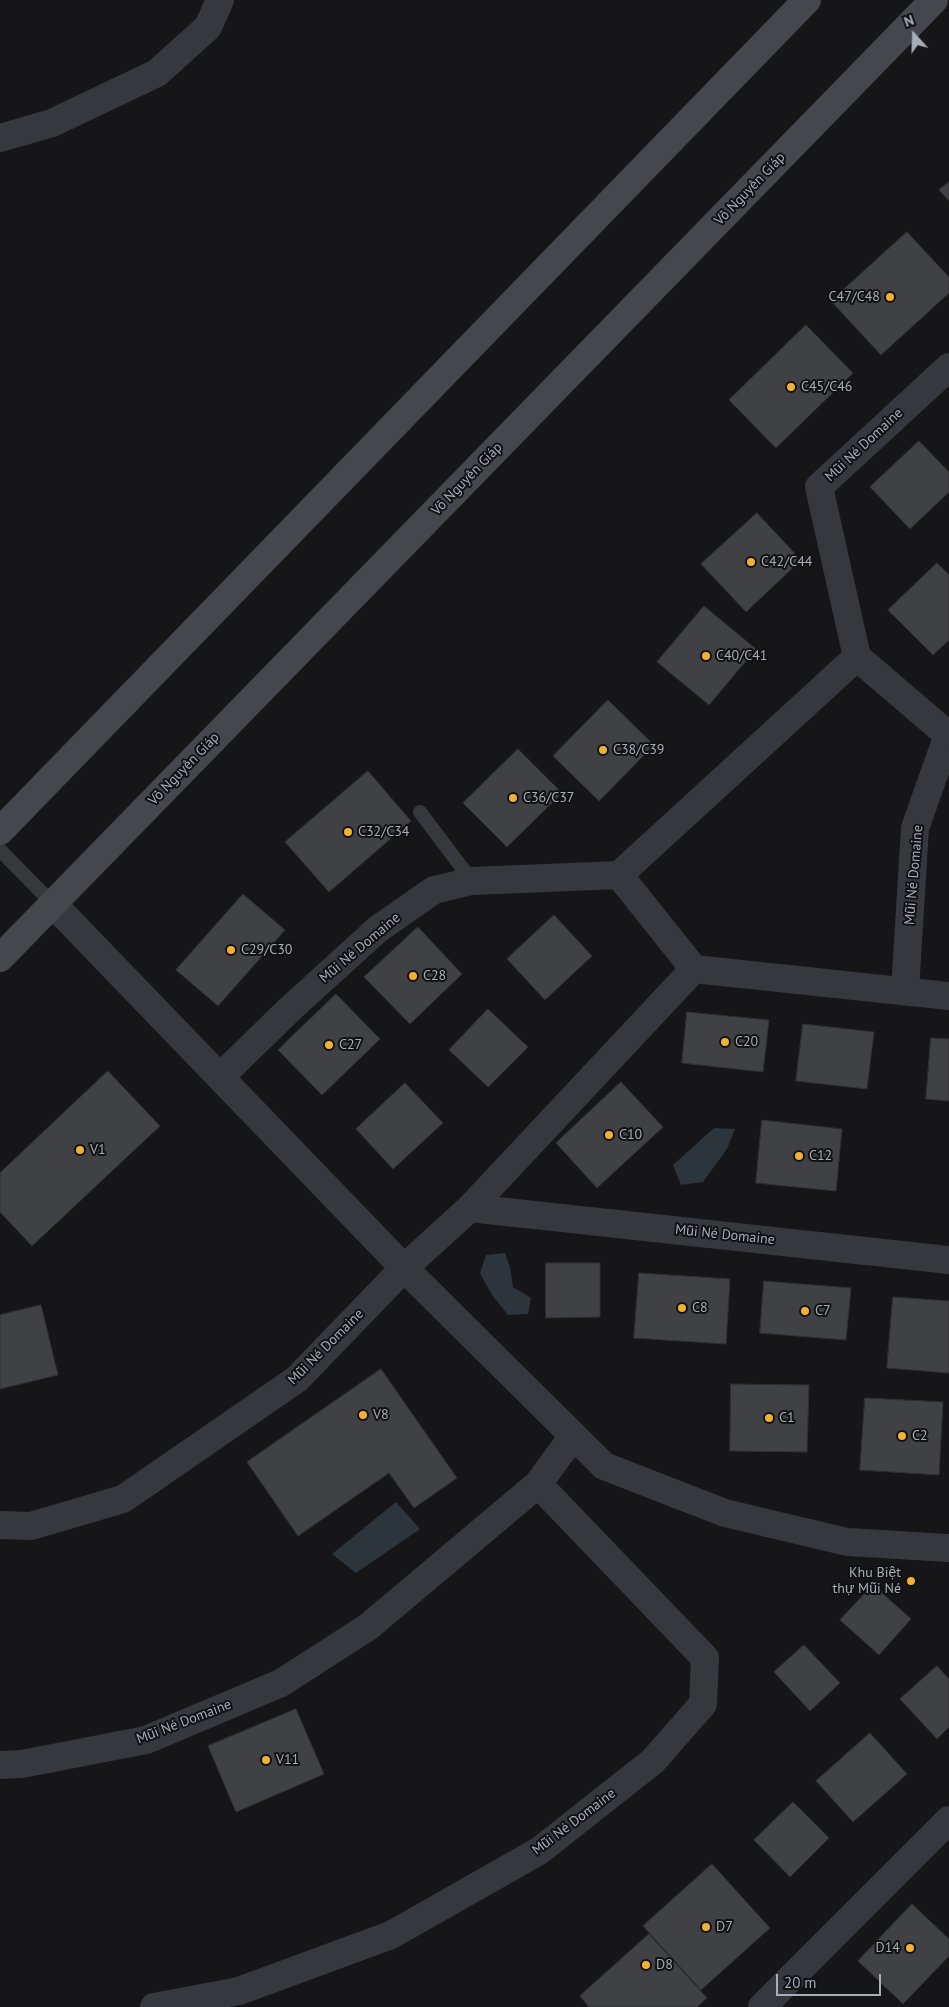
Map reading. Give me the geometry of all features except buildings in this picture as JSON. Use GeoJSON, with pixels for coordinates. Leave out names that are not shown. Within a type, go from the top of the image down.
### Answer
{"type":"FeatureCollection","features":[{"type":"Feature","properties":{"kind":"main road"},"geometry":{"type":"LineString","coordinates":[[0,831],[807,0]]}},
{"type":"Feature","properties":{"kind":"main road","name":"Võ Nguyên Giáp"},"geometry":{"type":"LineString","coordinates":[[0,958],[934,0]]}},
{"type":"Feature","properties":{"kind":"street"},"geometry":{"type":"LineString","coordinates":[[0,138],[52,123],[157,72],[208,28],[220,0]]}},
{"type":"Feature","properties":{"kind":"street","name":"Mũi Né Domaine"},"geometry":{"type":"LineString","coordinates":[[905,991],[915,828],[948,733],[857,657],[819,487],[949,367]]}},
{"type":"Feature","properties":{"kind":"street"},"geometry":{"type":"LineString","coordinates":[[857,657],[619,875],[694,969],[949,996]]}},
{"type":"Feature","properties":{"kind":"street","name":"Mũi Né Domaine"},"geometry":{"type":"LineString","coordinates":[[220,1077],[291,1008],[378,929],[434,890],[472,881],[619,875]]}},
{"type":"Feature","properties":{"kind":"street"},"geometry":{"type":"LineString","coordinates":[[53,904],[404,1268],[604,1466],[725,1513],[847,1542],[949,1548]]}},
{"type":"Feature","properties":{"kind":"street","name":"Mũi Né Domaine"},"geometry":{"type":"LineString","coordinates":[[0,1525],[31,1526],[123,1499],[297,1379],[404,1268],[470,1208],[694,969]]}},
{"type":"Feature","properties":{"kind":"street","name":"Mũi Né Domaine"},"geometry":{"type":"LineString","coordinates":[[470,1208],[949,1260]]}},
{"type":"Feature","properties":{"kind":"street","name":"Mũi Né Domaine"},"geometry":{"type":"LineString","coordinates":[[0,1764],[22,1764],[146,1740],[281,1683],[368,1627],[538,1484],[574,1436]]}},
{"type":"Feature","properties":{"kind":"street","name":"Mũi Né Domaine"},"geometry":{"type":"LineString","coordinates":[[154,2007],[239,1991],[391,1935],[539,1851],[654,1761],[703,1704],[705,1658],[538,1484]]}},
{"type":"Feature","properties":{"kind":"street"},"geometry":{"type":"LineString","coordinates":[[762,2007],[949,1820]]}},
{"type":"Feature","properties":{"kind":"lane"},"geometry":{"type":"LineString","coordinates":[[420,812],[472,881]]}},
{"type":"Feature","properties":{"kind":"lane"},"geometry":{"type":"LineString","coordinates":[[0,850],[53,904]]}},
{"type":"Feature","properties":{"kind":"shaded area"},"geometry":{"type":"Polygon","coordinates":[[[714,1128],[735,1129],[727,1149],[703,1182],[681,1185],[673,1165],[714,1128]]]}},
{"type":"Feature","properties":{"kind":"shaded area"},"geometry":{"type":"Polygon","coordinates":[[[505,1253],[510,1267],[513,1287],[531,1298],[528,1314],[508,1315],[492,1295],[480,1273],[486,1255],[505,1253]]]}},
{"type":"Feature","properties":{"kind":"shaded area"},"geometry":{"type":"Polygon","coordinates":[[[396,1502],[420,1529],[356,1573],[332,1554],[396,1502]]]}},
{"type":"Feature","properties":{"kind":"place","name":"C47/C48"},"geometry":{"type":"Point","coordinates":[890,297]}},
{"type":"Feature","properties":{"kind":"place","name":"C45/C46"},"geometry":{"type":"Point","coordinates":[791,387]}},
{"type":"Feature","properties":{"kind":"place","name":"C42/C44"},"geometry":{"type":"Point","coordinates":[751,562]}},
{"type":"Feature","properties":{"kind":"place","name":"C40/C41"},"geometry":{"type":"Point","coordinates":[706,656]}},
{"type":"Feature","properties":{"kind":"place","name":"C38/C39"},"geometry":{"type":"Point","coordinates":[603,750]}},
{"type":"Feature","properties":{"kind":"place","name":"C36/C37"},"geometry":{"type":"Point","coordinates":[513,798]}},
{"type":"Feature","properties":{"kind":"place","name":"C32/C34"},"geometry":{"type":"Point","coordinates":[348,832]}},
{"type":"Feature","properties":{"kind":"place","name":"C29/C30"},"geometry":{"type":"Point","coordinates":[231,950]}},
{"type":"Feature","properties":{"kind":"place","name":"C28"},"geometry":{"type":"Point","coordinates":[413,976]}},
{"type":"Feature","properties":{"kind":"place","name":"C20"},"geometry":{"type":"Point","coordinates":[725,1042]}},
{"type":"Feature","properties":{"kind":"place","name":"C27"},"geometry":{"type":"Point","coordinates":[329,1045]}},
{"type":"Feature","properties":{"kind":"place","name":"C10"},"geometry":{"type":"Point","coordinates":[609,1135]}},
{"type":"Feature","properties":{"kind":"place","name":"V1"},"geometry":{"type":"Point","coordinates":[80,1150]}},
{"type":"Feature","properties":{"kind":"place","name":"C12"},"geometry":{"type":"Point","coordinates":[799,1156]}},
{"type":"Feature","properties":{"kind":"place","name":"C8"},"geometry":{"type":"Point","coordinates":[682,1308]}},
{"type":"Feature","properties":{"kind":"place","name":"C7"},"geometry":{"type":"Point","coordinates":[805,1311]}},
{"type":"Feature","properties":{"kind":"place","name":"V8"},"geometry":{"type":"Point","coordinates":[363,1415]}},
{"type":"Feature","properties":{"kind":"place","name":"C1"},"geometry":{"type":"Point","coordinates":[769,1418]}},
{"type":"Feature","properties":{"kind":"place","name":"C2"},"geometry":{"type":"Point","coordinates":[902,1436]}},
{"type":"Feature","properties":{"kind":"place","name":"Khu Biệt thự Mũi Né"},"geometry":{"type":"Point","coordinates":[911,1581]}},
{"type":"Feature","properties":{"kind":"place","name":"V11"},"geometry":{"type":"Point","coordinates":[266,1760]}},
{"type":"Feature","properties":{"kind":"place","name":"D7"},"geometry":{"type":"Point","coordinates":[706,1927]}},
{"type":"Feature","properties":{"kind":"place","name":"D14"},"geometry":{"type":"Point","coordinates":[910,1948]}},
{"type":"Feature","properties":{"kind":"place","name":"D8"},"geometry":{"type":"Point","coordinates":[646,1965]}}]}
